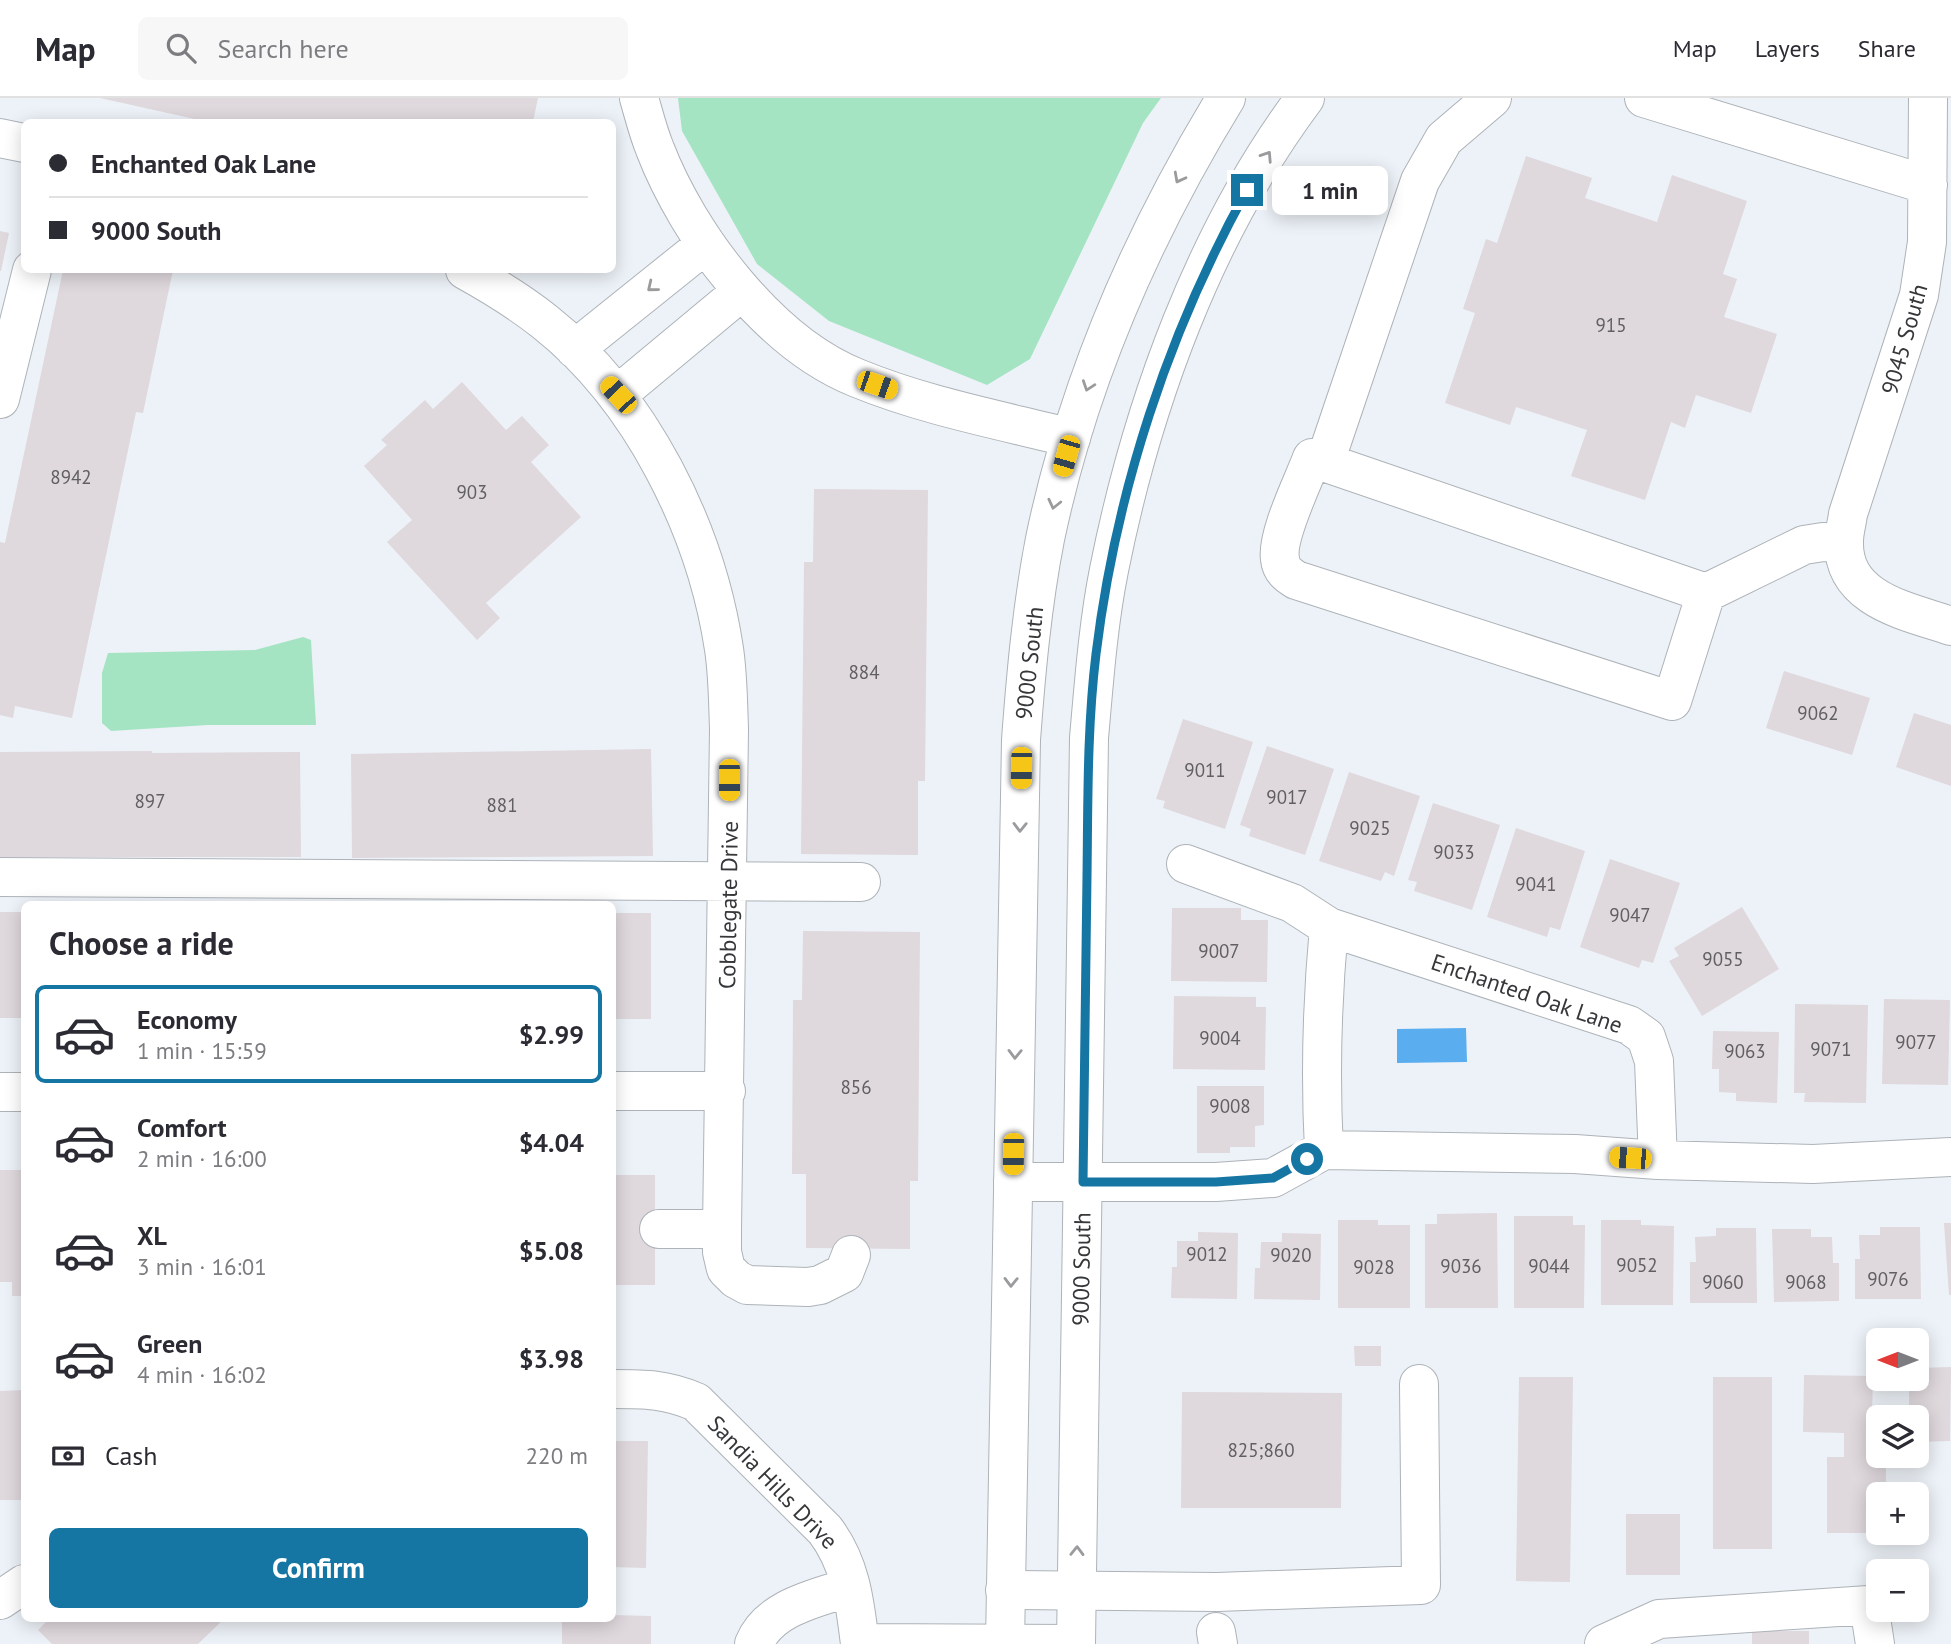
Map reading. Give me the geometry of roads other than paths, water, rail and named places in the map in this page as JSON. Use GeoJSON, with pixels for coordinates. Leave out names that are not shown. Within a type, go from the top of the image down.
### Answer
{"type":"FeatureCollection","features":[{"type":"Feature","properties":{"kind":"street"},"geometry":{"type":"LineString","coordinates":[[639,98],[655,149],[677,197],[706,244],[742,291],[776,326],[814,354],[854,378],[945,406],[1071,438]]}},
{"type":"Feature","properties":{"kind":"street","name":"9000 South"},"geometry":{"type":"LineString","coordinates":[[1004,1644],[1021,740],[1026,673],[1045,539],[1071,438],[1102,346],[1128,281],[1157,218],[1226,98]]}},
{"type":"Feature","properties":{"kind":"street","name":"9000 South"},"geometry":{"type":"LineString","coordinates":[[1076,1644],[1089,738],[1096,655],[1109,572],[1145,424],[1194,295],[1223,233],[1259,168],[1306,98]]}},
{"type":"Feature","properties":{"kind":"street"},"geometry":{"type":"LineString","coordinates":[[1325,463],[1420,181],[1444,139],[1492,98]]}},
{"type":"Feature","properties":{"kind":"street"},"geometry":{"type":"LineString","coordinates":[[1644,98],[1928,186]]}},
{"type":"Feature","properties":{"kind":"street","name":"9045 South"},"geometry":{"type":"LineString","coordinates":[[1847,558],[1849,514],[1919,295],[1927,242],[1928,98]]}},
{"type":"Feature","properties":{"kind":"street"},"geometry":{"type":"LineString","coordinates":[[0,138],[21,142]]}},
{"type":"Feature","properties":{"kind":"street"},"geometry":{"type":"LineString","coordinates":[[575,349],[706,244]]}},
{"type":"Feature","properties":{"kind":"street"},"geometry":{"type":"LineString","coordinates":[[0,400],[31,273]]}},
{"type":"Feature","properties":{"kind":"street","name":"Cobblegate Drive"},"geometry":{"type":"LineString","coordinates":[[470,273],[545,321],[618,395],[678,497],[710,585],[724,650],[728,702],[726,1091],[722,1229],[722,1252],[726,1269],[747,1285],[808,1287],[820,1285],[844,1273],[851,1255]]}},
{"type":"Feature","properties":{"kind":"street"},"geometry":{"type":"LineString","coordinates":[[618,395],[742,291]]}},
{"type":"Feature","properties":{"kind":"street"},"geometry":{"type":"LineString","coordinates":[[1706,593],[1672,701],[1296,580],[1285,573],[1280,561],[1280,542],[1312,458],[1706,593],[1804,545],[1824,542],[1847,558],[1866,592],[1895,607],[1951,626]]}},
{"type":"Feature","properties":{"kind":"street","name":"Enchanted Oak Lane"},"geometry":{"type":"LineString","coordinates":[[1186,864],[1292,903],[1329,927],[1629,1025],[1646,1037],[1654,1061],[1658,1160]]}},
{"type":"Feature","properties":{"kind":"street"},"geometry":{"type":"LineString","coordinates":[[0,877],[861,882]]}},
{"type":"Feature","properties":{"kind":"street"},"geometry":{"type":"LineString","coordinates":[[1324,1150],[1321,1095],[1322,1008],[1329,927]]}},
{"type":"Feature","properties":{"kind":"street"},"geometry":{"type":"LineString","coordinates":[[616,1091],[726,1091]]}},
{"type":"Feature","properties":{"kind":"street"},"geometry":{"type":"LineString","coordinates":[[0,1092],[21,1092]]}},
{"type":"Feature","properties":{"kind":"street"},"geometry":{"type":"LineString","coordinates":[[1013,1182],[1216,1182],[1273,1178],[1324,1150],[1575,1154],[1658,1160],[1813,1164],[1951,1157]]}},
{"type":"Feature","properties":{"kind":"street"},"geometry":{"type":"LineString","coordinates":[[659,1229],[722,1229]]}},
{"type":"Feature","properties":{"kind":"street"},"geometry":{"type":"LineString","coordinates":[[1005,1590],[1217,1592],[1421,1585],[1419,1384]]}},
{"type":"Feature","properties":{"kind":"street","name":"Sandia Hills Drive"},"geometry":{"type":"LineString","coordinates":[[616,1389],[654,1389],[676,1393],[696,1402],[825,1530],[838,1547],[846,1565],[860,1643],[1076,1644]]}},
{"type":"Feature","properties":{"kind":"street"},"geometry":{"type":"LineString","coordinates":[[0,1600],[21,1586]]}},
{"type":"Feature","properties":{"kind":"street"},"geometry":{"type":"LineString","coordinates":[[754,1644],[774,1618],[793,1606],[850,1587]]}},
{"type":"Feature","properties":{"kind":"street"},"geometry":{"type":"LineString","coordinates":[[1604,1644],[1659,1619],[1869,1605],[1875,1644]]}},
{"type":"Feature","properties":{"kind":"water"},"geometry":{"type":"Polygon","coordinates":[[[1466,1028],[1467,1062],[1397,1063],[1397,1029],[1466,1028]]]}}]}
